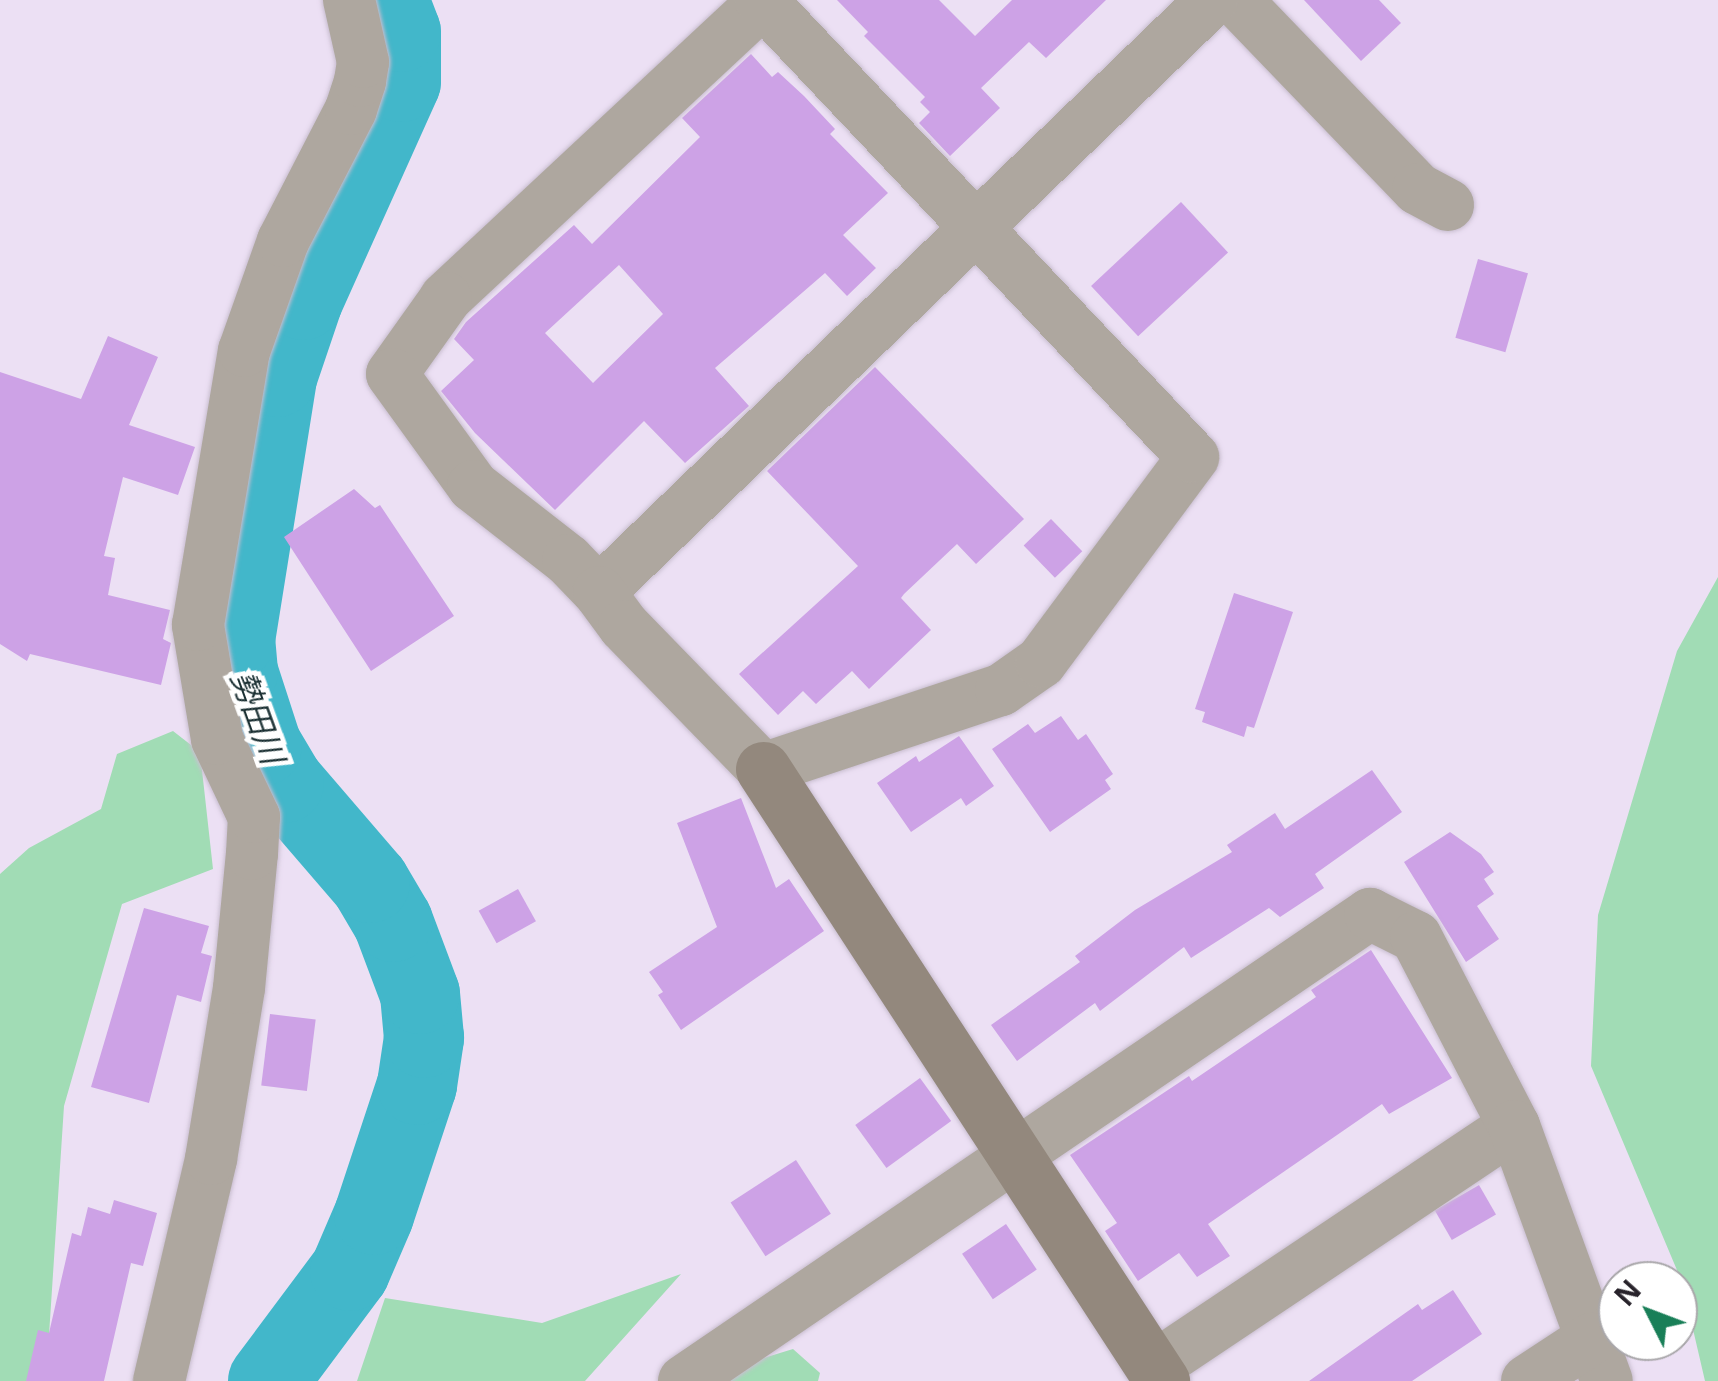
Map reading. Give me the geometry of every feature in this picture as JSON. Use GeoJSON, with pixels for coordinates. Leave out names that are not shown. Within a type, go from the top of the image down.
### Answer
{"type":"FeatureCollection","features":[{"type":"Feature","properties":{"kind":"street"},"geometry":{"type":"LineString","coordinates":[[159,1381],[214,1140],[241,968],[254,818],[216,738],[198,625],[244,351],[283,241],[328,156],[360,81],[360,34],[350,0]]}},
{"type":"Feature","properties":{"kind":"street"},"geometry":{"type":"LineString","coordinates":[[599,592],[1212,0]]}},
{"type":"Feature","properties":{"kind":"street"},"geometry":{"type":"LineString","coordinates":[[1236,0],[1418,189],[1448,204]]}},
{"type":"Feature","properties":{"kind":"street"},"geometry":{"type":"LineString","coordinates":[[763,769],[1000,690],[1041,662],[1193,457],[1052,313],[977,227],[762,1],[446,298],[392,374],[473,486],[568,560],[624,626],[763,769],[1158,1374],[1514,1126]]}},
{"type":"Feature","properties":{"kind":"street"},"geometry":{"type":"LineString","coordinates":[[684,1381],[1370,914],[1416,937],[1514,1126],[1598,1357]]}},
{"type":"Feature","properties":{"kind":"street"},"geometry":{"type":"LineString","coordinates":[[1527,1381],[1598,1360]]}},
{"type":"Feature","properties":{"kind":"green space"},"geometry":{"type":"Polygon","coordinates":[[[1718,577],[1718,1381],[1705,1381],[1698,1351],[1698,1261],[1673,1261],[1591,1066],[1598,915],[1677,651],[1718,577]]]}},
{"type":"Feature","properties":{"kind":"green space"},"geometry":{"type":"Polygon","coordinates":[[[173,731],[200,752],[213,869],[122,904],[64,1106],[46,1381],[0,1381],[0,874],[29,848],[101,809],[117,754],[173,731]]]}},
{"type":"Feature","properties":{"kind":"green space"},"geometry":{"type":"Polygon","coordinates":[[[681,1274],[585,1381],[357,1381],[385,1298],[542,1323],[681,1274]]]}},
{"type":"Feature","properties":{"kind":"green space"},"geometry":{"type":"Polygon","coordinates":[[[793,1349],[820,1373],[818,1381],[717,1381],[725,1370],[793,1349]]]}},
{"type":"Feature","properties":{"kind":"building"},"geometry":{"type":"Polygon","coordinates":[[[837,0],[939,0],[975,36],[1012,0],[1106,0],[1046,58],[1029,42],[981,88],[1000,108],[950,156],[919,123],[930,112],[920,102],[925,97],[864,36],[868,32],[837,0]]]}},
{"type":"Feature","properties":{"kind":"building"},"geometry":{"type":"Polygon","coordinates":[[[1304,0],[1379,0],[1401,23],[1361,61],[1304,0]]]}},
{"type":"Feature","properties":{"kind":"building"},"geometry":{"type":"Polygon","coordinates":[[[751,54],[772,77],[778,72],[835,129],[830,134],[888,193],[843,235],[876,268],[847,296],[825,273],[715,368],[749,406],[685,463],[644,421],[555,510],[475,433],[441,391],[474,360],[454,339],[466,322],[574,225],[592,244],[700,137],[682,118],[751,54]],[[619,265],[545,333],[593,383],[663,314],[619,265]]]}},
{"type":"Feature","properties":{"kind":"building"},"geometry":{"type":"Polygon","coordinates":[[[1181,202],[1228,252],[1138,336],[1091,286],[1181,202]]]}},
{"type":"Feature","properties":{"kind":"building"},"geometry":{"type":"Polygon","coordinates":[[[1478,259],[1528,273],[1505,352],[1455,338],[1478,259]]]}},
{"type":"Feature","properties":{"kind":"building"},"geometry":{"type":"Polygon","coordinates":[[[108,336],[158,357],[129,425],[195,447],[178,495],[123,477],[104,556],[115,558],[108,595],[170,610],[163,639],[171,643],[161,685],[30,654],[27,661],[0,644],[0,372],[81,399],[108,336]]]}},
{"type":"Feature","properties":{"kind":"building"},"geometry":{"type":"Polygon","coordinates":[[[875,367],[1024,519],[976,564],[957,544],[904,594],[901,598],[931,630],[869,689],[852,671],[816,704],[803,691],[778,715],[739,674],[858,566],[767,471],[875,367]]]}},
{"type":"Feature","properties":{"kind":"building"},"geometry":{"type":"Polygon","coordinates":[[[354,489],[375,508],[380,505],[454,616],[371,671],[284,537],[354,489]]]}},
{"type":"Feature","properties":{"kind":"building"},"geometry":{"type":"Polygon","coordinates":[[[1051,519],[1082,551],[1055,578],[1024,545],[1051,519]]]}},
{"type":"Feature","properties":{"kind":"building"},"geometry":{"type":"Polygon","coordinates":[[[1234,593],[1293,612],[1254,728],[1247,726],[1244,737],[1202,722],[1205,712],[1195,709],[1234,593]]]}},
{"type":"Feature","properties":{"kind":"building"},"geometry":{"type":"Polygon","coordinates":[[[1061,716],[1078,740],[1086,734],[1113,774],[1105,780],[1111,789],[1050,832],[992,749],[1028,724],[1035,733],[1061,716]]]}},
{"type":"Feature","properties":{"kind":"building"},"geometry":{"type":"Polygon","coordinates":[[[959,736],[994,786],[966,806],[961,798],[911,832],[877,783],[916,756],[919,762],[959,736]]]}},
{"type":"Feature","properties":{"kind":"building"},"geometry":{"type":"Polygon","coordinates":[[[1372,770],[1402,812],[1315,874],[1324,888],[1280,917],[1269,908],[1191,958],[1184,947],[1100,1011],[1095,1003],[1017,1061],[991,1025],[1080,962],[1075,956],[1135,910],[1232,852],[1227,845],[1275,813],[1285,829],[1372,770]]]}},
{"type":"Feature","properties":{"kind":"building"},"geometry":{"type":"Polygon","coordinates":[[[741,798],[776,888],[789,879],[824,931],[681,1030],[658,995],[663,992],[649,972],[717,927],[677,823],[741,798]]]}},
{"type":"Feature","properties":{"kind":"building"},"geometry":{"type":"Polygon","coordinates":[[[1450,832],[1481,854],[1494,872],[1484,879],[1494,894],[1477,906],[1499,939],[1466,962],[1404,862],[1450,832]]]}},
{"type":"Feature","properties":{"kind":"building"},"geometry":{"type":"Polygon","coordinates":[[[518,889],[536,921],[497,943],[479,911],[518,889]]]}},
{"type":"Feature","properties":{"kind":"building"},"geometry":{"type":"Polygon","coordinates":[[[144,908],[209,926],[201,953],[212,956],[201,1002],[177,995],[149,1103],[91,1087],[144,908]]]}},
{"type":"Feature","properties":{"kind":"building"},"geometry":{"type":"Polygon","coordinates":[[[1371,950],[1452,1078],[1389,1114],[1382,1104],[1208,1224],[1230,1256],[1197,1277],[1179,1253],[1138,1281],[1105,1231],[1117,1223],[1070,1155],[1189,1076],[1192,1081],[1316,997],[1311,990],[1371,950]]]}},
{"type":"Feature","properties":{"kind":"building"},"geometry":{"type":"Polygon","coordinates":[[[270,1014],[316,1020],[307,1091],[261,1085],[270,1014]]]}},
{"type":"Feature","properties":{"kind":"building"},"geometry":{"type":"Polygon","coordinates":[[[920,1078],[951,1121],[886,1168],[855,1125],[920,1078]]]}},
{"type":"Feature","properties":{"kind":"building"},"geometry":{"type":"Polygon","coordinates":[[[796,1160],[831,1214],[765,1256],[731,1202],[796,1160]]]}},
{"type":"Feature","properties":{"kind":"building"},"geometry":{"type":"Polygon","coordinates":[[[1479,1185],[1496,1214],[1452,1240],[1435,1210],[1479,1185]]]}},
{"type":"Feature","properties":{"kind":"building"},"geometry":{"type":"Polygon","coordinates":[[[114,1200],[157,1213],[143,1266],[131,1263],[104,1381],[26,1381],[38,1330],[49,1333],[72,1233],[81,1236],[88,1207],[110,1214],[114,1200]]]}},
{"type":"Feature","properties":{"kind":"building"},"geometry":{"type":"Polygon","coordinates":[[[1006,1224],[1037,1270],[993,1299],[962,1254],[1006,1224]]]}},
{"type":"Feature","properties":{"kind":"building"},"geometry":{"type":"Polygon","coordinates":[[[1453,1290],[1482,1334],[1412,1381],[1309,1381],[1418,1304],[1422,1310],[1453,1290]]]}},
{"type":"Feature","properties":{"kind":"waterway","name":"勢田川"},"geometry":{"type":"LineString","coordinates":[[268,1381],[350,1271],[374,1215],[417,1085],[424,1038],[420,994],[393,922],[370,883],[284,783],[262,746],[238,672],[235,640],[277,377],[303,300],[401,82],[401,32],[389,0]]}}]}
